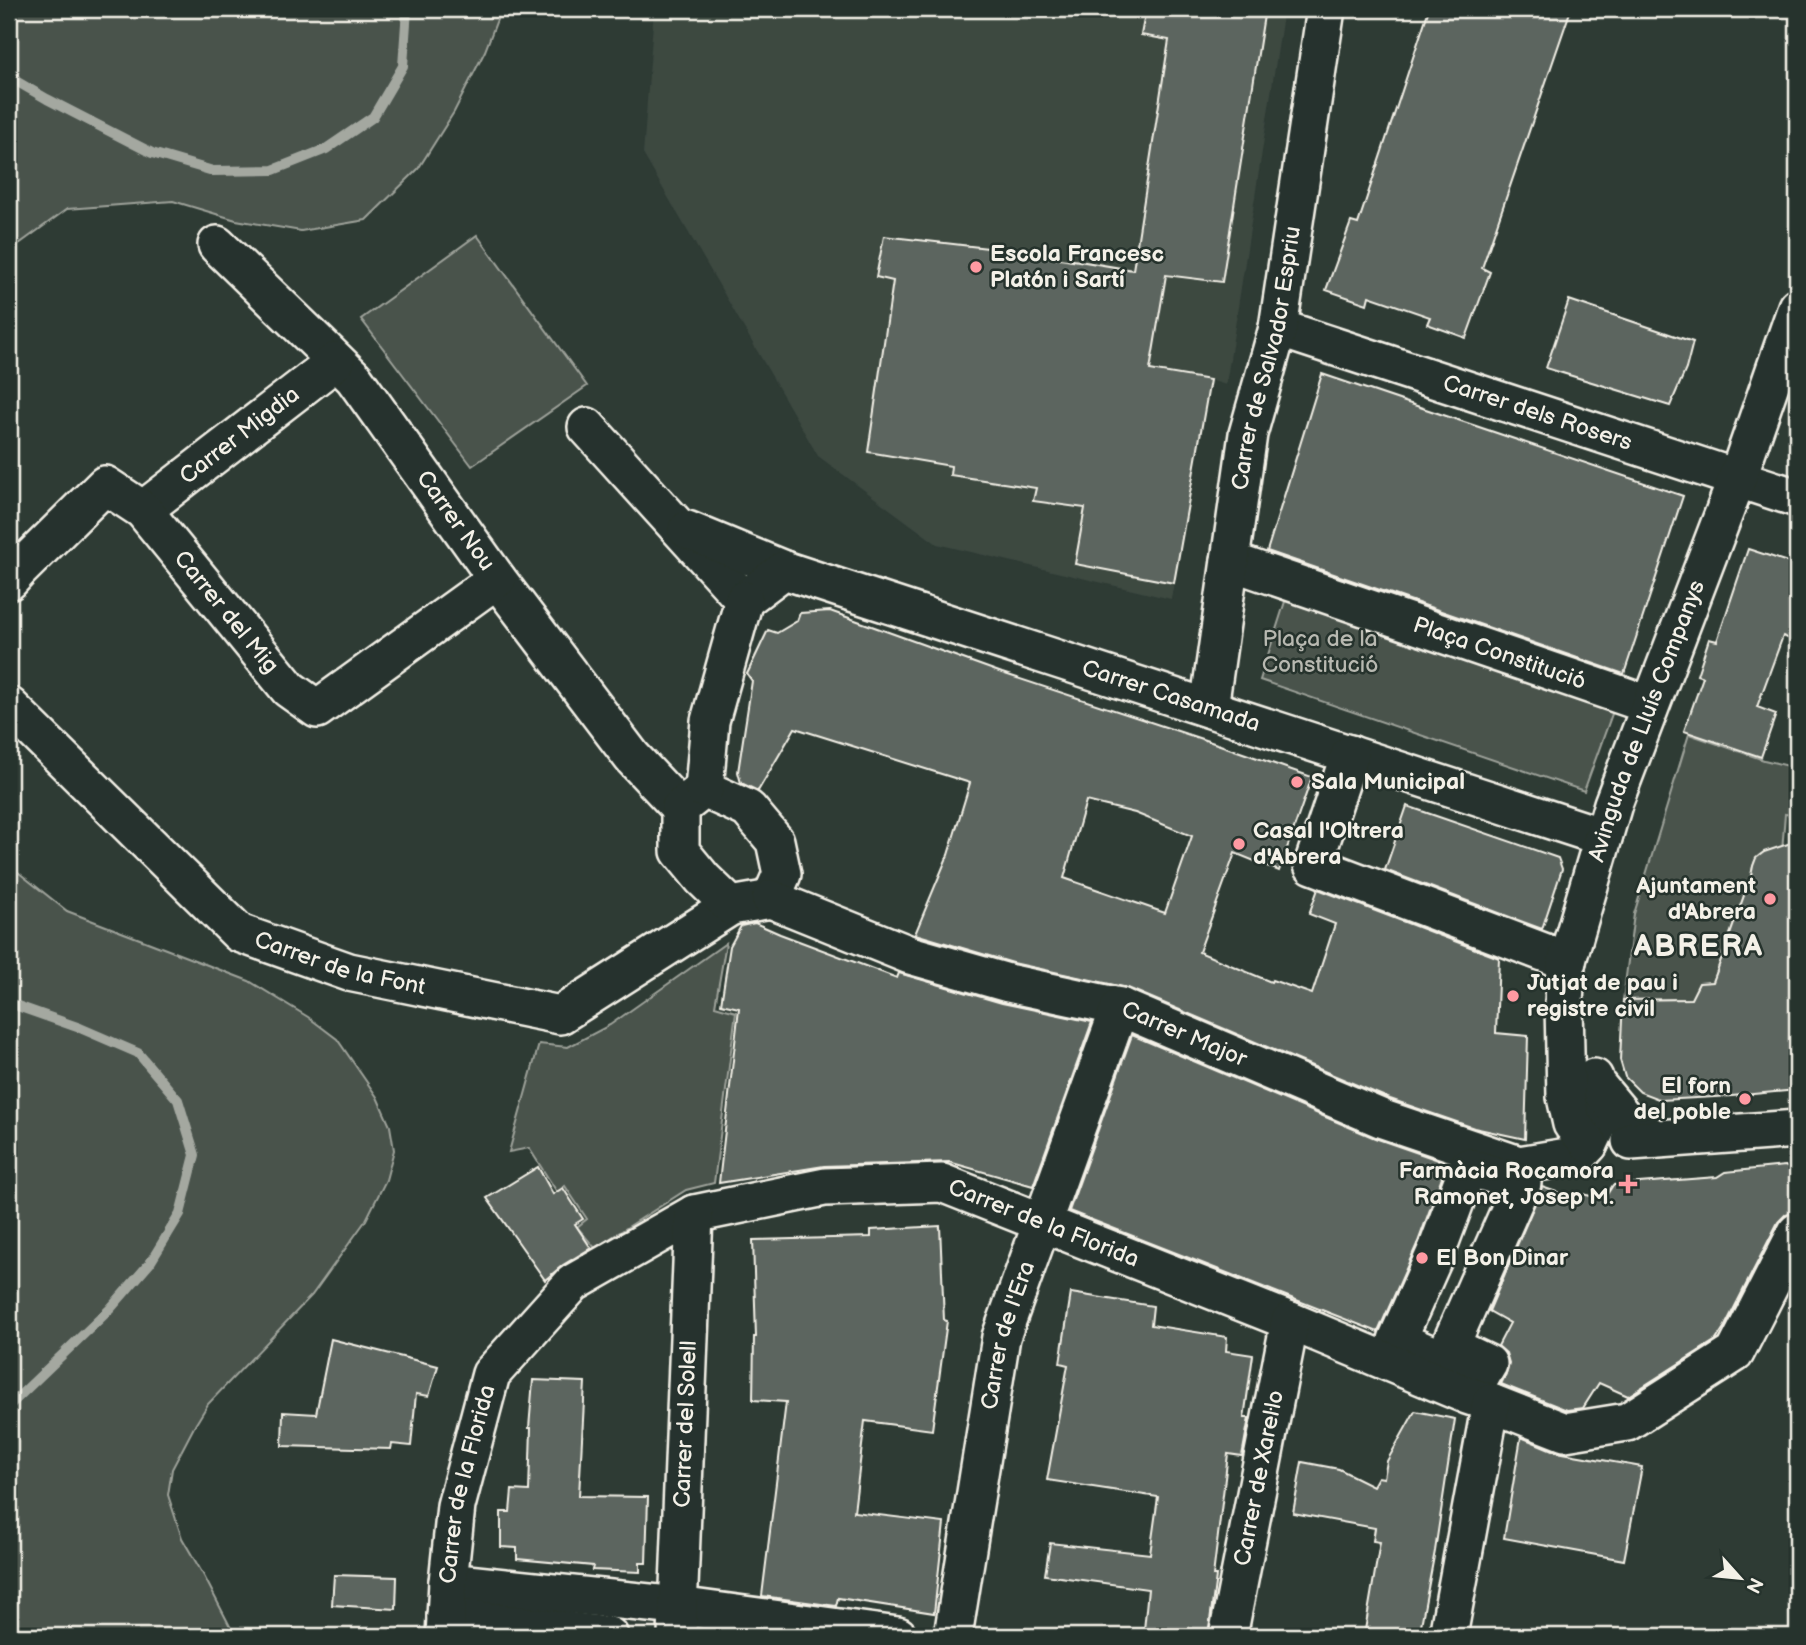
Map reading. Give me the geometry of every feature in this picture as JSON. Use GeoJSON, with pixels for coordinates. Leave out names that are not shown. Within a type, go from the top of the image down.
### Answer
{"type":"FeatureCollection","features":[{"type":"Feature","properties":{"kind":"street","name":"Carrer de Salvador Espriu"},"geometry":{"type":"LineString","coordinates":[[1209,708],[1248,434],[1278,328],[1326,9]]}},
{"type":"Feature","properties":{"kind":"street","name":"Carrer Nou"},"geometry":{"type":"LineString","coordinates":[[217,245],[354,378],[497,579],[632,757],[692,798]]}},
{"type":"Feature","properties":{"kind":"street","name":"Avinguda de Lluís Companys"},"geometry":{"type":"LineString","coordinates":[[1588,1144],[1573,1124],[1566,1097],[1563,1004],[1567,961],[1613,804],[1737,479],[1797,307]]}},
{"type":"Feature","properties":{"kind":"street","name":"Carrer dels Rosers"},"geometry":{"type":"LineString","coordinates":[[1278,328],[1797,498]]}},
{"type":"Feature","properties":{"kind":"street","name":"Carrer Migdia"},"geometry":{"type":"LineString","coordinates":[[143,510],[337,360]]}},
{"type":"Feature","properties":{"kind":"street"},"geometry":{"type":"LineString","coordinates":[[587,428],[744,600]]}},
{"type":"Feature","properties":{"kind":"street"},"geometry":{"type":"LineString","coordinates":[[9,581],[105,485],[143,510]]}},
{"type":"Feature","properties":{"kind":"street","name":"Carrer del Mig"},"geometry":{"type":"LineString","coordinates":[[143,510],[289,689],[317,709],[497,579]]}},
{"type":"Feature","properties":{"kind":"street","name":"Carrer Casamada"},"geometry":{"type":"LineString","coordinates":[[676,526],[784,570],[1603,837]]}},
{"type":"Feature","properties":{"kind":"street","name":"Plaça Constitució"},"geometry":{"type":"LineString","coordinates":[[1230,561],[1650,705]]}},
{"type":"Feature","properties":{"kind":"street"},"geometry":{"type":"LineString","coordinates":[[692,798],[748,809],[775,841],[782,874],[771,899],[731,906],[703,879],[680,851],[692,798],[710,721],[744,600],[784,570]]}},
{"type":"Feature","properties":{"kind":"street","name":"Carrer de la Font"},"geometry":{"type":"LineString","coordinates":[[9,706],[239,933],[349,972],[561,1016],[731,906]]}},
{"type":"Feature","properties":{"kind":"street"},"geometry":{"type":"LineString","coordinates":[[1350,754],[1313,864],[1567,961]]}},
{"type":"Feature","properties":{"kind":"street","name":"Carrer Major"},"geometry":{"type":"LineString","coordinates":[[771,899],[911,955],[1008,983],[1120,1007],[1383,1119],[1519,1165],[1579,1155],[1588,1144]]}},
{"type":"Feature","properties":{"kind":"street"},"geometry":{"type":"LineString","coordinates":[[1584,903],[1580,973],[1583,1031],[1599,1104],[1599,1123],[1588,1144]]}},
{"type":"Feature","properties":{"kind":"street","name":"Carrer de l'Era"},"geometry":{"type":"LineString","coordinates":[[953,1636],[1001,1338],[1120,1007]]}},
{"type":"Feature","properties":{"kind":"street"},"geometry":{"type":"LineString","coordinates":[[1595,1083],[1625,1118],[1655,1139]]}},
{"type":"Feature","properties":{"kind":"street"},"geometry":{"type":"LineString","coordinates":[[1588,1144],[1797,1129]]}},
{"type":"Feature","properties":{"kind":"street"},"geometry":{"type":"LineString","coordinates":[[1468,1167],[1522,1183],[1450,1346],[1489,1364],[1481,1376],[1397,1340],[1437,1250],[1468,1167]]}},
{"type":"Feature","properties":{"kind":"street","name":"Carrer de la Florida"},"geometry":{"type":"LineString","coordinates":[[446,1611],[456,1506],[491,1374],[573,1283],[694,1214],[825,1187],[942,1183],[1565,1432],[1627,1422],[1735,1353],[1797,1232]]}},
{"type":"Feature","properties":{"kind":"street","name":"Carrer del Solell"},"geometry":{"type":"LineString","coordinates":[[677,1621],[694,1214]]}},
{"type":"Feature","properties":{"kind":"street","name":"Carrer de Xarel·lo"},"geometry":{"type":"LineString","coordinates":[[1228,1636],[1290,1321]]}},
{"type":"Feature","properties":{"kind":"street"},"geometry":{"type":"LineString","coordinates":[[1448,1636],[1491,1402]]}},
{"type":"Feature","properties":{"kind":"street"},"geometry":{"type":"LineString","coordinates":[[446,1611],[677,1621],[898,1636]]}},
{"type":"Feature","properties":{"kind":"street"},"geometry":{"type":"LineString","coordinates":[[446,1611],[609,1636]]}},
{"type":"Feature","properties":{"kind":"shaded area","name":"Escola Francesc Platón i Sartí"},"geometry":{"type":"Polygon","coordinates":[[[654,9],[1284,9],[1226,385],[1210,380],[1171,599],[937,544],[818,456],[643,154],[654,9]]]}},
{"type":"Feature","properties":{"kind":"green space"},"geometry":{"type":"Polygon","coordinates":[[[9,9],[501,9],[485,51],[454,112],[418,169],[366,220],[301,231],[236,220],[173,201],[67,209],[15,247],[9,255],[9,9]]]}},
{"type":"Feature","properties":{"kind":"green space"},"geometry":{"type":"Polygon","coordinates":[[[477,235],[587,386],[472,466],[361,319],[477,235]]]}},
{"type":"Feature","properties":{"kind":"green space","name":"Plaça de la Constitució"},"geometry":{"type":"Polygon","coordinates":[[[1288,592],[1613,711],[1584,791],[1260,680],[1288,592]]]}},
{"type":"Feature","properties":{"kind":"green space"},"geometry":{"type":"Polygon","coordinates":[[[1689,734],[1764,760],[1797,768],[1797,816],[1785,814],[1782,851],[1763,853],[1756,858],[1713,982],[1699,984],[1697,999],[1623,1000],[1634,914],[1689,734]]]}},
{"type":"Feature","properties":{"kind":"green space"},"geometry":{"type":"Polygon","coordinates":[[[9,865],[67,911],[249,981],[308,1017],[337,1039],[377,1097],[390,1126],[394,1150],[386,1180],[366,1220],[312,1295],[208,1404],[172,1469],[168,1495],[182,1538],[235,1636],[9,1636],[9,865]]]}},
{"type":"Feature","properties":{"kind":"green space"},"geometry":{"type":"Polygon","coordinates":[[[726,943],[715,1006],[736,1012],[714,1183],[686,1190],[595,1248],[577,1227],[587,1219],[565,1186],[557,1192],[529,1148],[509,1152],[539,1044],[568,1047],[610,1025],[726,943]]]}},
{"type":"Feature","properties":{"kind":"building"},"geometry":{"type":"Polygon","coordinates":[[[1146,9],[1265,9],[1222,282],[1166,275],[1150,370],[1210,380],[1174,583],[1075,564],[1085,508],[1033,501],[1036,488],[950,475],[951,466],[868,452],[893,281],[876,277],[884,236],[988,248],[1133,270],[1169,40],[1141,35],[1146,9]]]}},
{"type":"Feature","properties":{"kind":"building"},"geometry":{"type":"Polygon","coordinates":[[[1429,9],[1571,9],[1482,268],[1490,272],[1466,338],[1427,324],[1430,317],[1369,296],[1367,304],[1326,290],[1351,222],[1358,224],[1429,9]]]}},
{"type":"Feature","properties":{"kind":"building"},"geometry":{"type":"Polygon","coordinates":[[[1569,300],[1693,342],[1686,369],[1670,406],[1546,368],[1569,300]]]}},
{"type":"Feature","properties":{"kind":"building"},"geometry":{"type":"Polygon","coordinates":[[[1322,374],[1683,496],[1624,674],[1267,551],[1322,374]]]}},
{"type":"Feature","properties":{"kind":"building"},"geometry":{"type":"Polygon","coordinates":[[[1748,549],[1797,565],[1797,642],[1783,636],[1757,707],[1776,714],[1761,757],[1684,731],[1703,677],[1697,675],[1709,639],[1717,641],[1748,549]]]}},
{"type":"Feature","properties":{"kind":"building"},"geometry":{"type":"Polygon","coordinates":[[[830,611],[1002,673],[1312,777],[1279,871],[1235,853],[1199,952],[1271,982],[1272,980],[1312,994],[1335,924],[1309,914],[1318,889],[1499,958],[1496,1033],[1528,1036],[1525,1139],[1474,1128],[1390,1099],[1128,988],[1013,963],[915,934],[948,855],[970,783],[795,728],[758,791],[741,783],[738,772],[752,681],[747,674],[768,630],[777,633],[797,621],[800,613],[830,611]],[[1086,801],[1064,878],[1165,913],[1192,836],[1135,813],[1086,801]]]}},
{"type":"Feature","properties":{"kind":"building"},"geometry":{"type":"Polygon","coordinates":[[[1407,806],[1558,858],[1562,869],[1542,929],[1385,870],[1407,806]]]}},
{"type":"Feature","properties":{"kind":"building"},"geometry":{"type":"Polygon","coordinates":[[[1797,841],[1797,1090],[1661,1100],[1640,1092],[1625,1077],[1620,1060],[1623,1000],[1691,999],[1699,983],[1713,982],[1756,858],[1764,852],[1797,841]]]}},
{"type":"Feature","properties":{"kind":"building"},"geometry":{"type":"Polygon","coordinates":[[[755,923],[897,978],[899,973],[1002,1003],[1092,1022],[1033,1186],[949,1162],[824,1166],[719,1183],[739,1008],[721,1004],[730,946],[741,926],[755,923]]]}},
{"type":"Feature","properties":{"kind":"building"},"geometry":{"type":"Polygon","coordinates":[[[1132,1035],[1375,1138],[1447,1163],[1418,1242],[1378,1332],[1069,1211],[1132,1035]]]}},
{"type":"Feature","properties":{"kind":"building"},"geometry":{"type":"Polygon","coordinates":[[[1785,1166],[1797,1172],[1797,1211],[1786,1214],[1778,1222],[1716,1340],[1628,1396],[1599,1383],[1583,1408],[1567,1410],[1501,1384],[1509,1363],[1506,1353],[1498,1346],[1510,1323],[1489,1311],[1542,1187],[1580,1200],[1582,1194],[1604,1199],[1613,1185],[1717,1177],[1725,1172],[1785,1166]]]}},
{"type":"Feature","properties":{"kind":"building"},"geometry":{"type":"Polygon","coordinates":[[[538,1167],[553,1194],[563,1188],[583,1219],[575,1224],[591,1248],[545,1280],[487,1198],[538,1167]]]}},
{"type":"Feature","properties":{"kind":"building"},"geometry":{"type":"Polygon","coordinates":[[[940,1226],[944,1320],[947,1321],[932,1430],[865,1421],[854,1512],[944,1523],[934,1613],[838,1598],[836,1606],[762,1596],[786,1402],[753,1400],[756,1337],[753,1240],[871,1237],[871,1230],[940,1226]]]}},
{"type":"Feature","properties":{"kind":"building"},"geometry":{"type":"Polygon","coordinates":[[[1071,1293],[1153,1306],[1151,1325],[1227,1337],[1226,1351],[1253,1355],[1244,1418],[1249,1418],[1242,1456],[1228,1454],[1208,1636],[1144,1630],[1148,1589],[1045,1575],[1050,1543],[1150,1554],[1158,1497],[1047,1480],[1068,1365],[1060,1363],[1071,1293]]]}},
{"type":"Feature","properties":{"kind":"building"},"geometry":{"type":"Polygon","coordinates":[[[331,1339],[438,1366],[429,1396],[416,1394],[411,1446],[392,1444],[391,1449],[282,1446],[283,1412],[316,1414],[331,1339]]]}},
{"type":"Feature","properties":{"kind":"building"},"geometry":{"type":"Polygon","coordinates":[[[533,1380],[585,1382],[579,1496],[648,1497],[646,1563],[640,1563],[640,1572],[592,1570],[593,1566],[517,1559],[517,1548],[501,1547],[501,1512],[510,1512],[512,1490],[529,1491],[529,1428],[533,1380]]]}},
{"type":"Feature","properties":{"kind":"building"},"geometry":{"type":"Polygon","coordinates":[[[1415,1411],[1455,1419],[1419,1636],[1364,1636],[1380,1542],[1373,1541],[1375,1528],[1293,1513],[1302,1462],[1339,1469],[1373,1486],[1378,1477],[1384,1478],[1387,1461],[1415,1411]]]}},
{"type":"Feature","properties":{"kind":"building"},"geometry":{"type":"Polygon","coordinates":[[[1521,1437],[1557,1452],[1642,1467],[1624,1560],[1504,1538],[1521,1437]]]}},
{"type":"Feature","properties":{"kind":"building"},"geometry":{"type":"Polygon","coordinates":[[[334,1575],[397,1577],[396,1609],[332,1605],[334,1575]]]}},
{"type":"Feature","properties":{"kind":"waterway"},"geometry":{"type":"LineString","coordinates":[[9,77],[152,153],[213,171],[273,170],[326,149],[373,117],[403,66],[407,9]]}},
{"type":"Feature","properties":{"kind":"waterway"},"geometry":{"type":"LineString","coordinates":[[9,1003],[80,1028],[138,1053],[178,1100],[195,1155],[180,1214],[150,1263],[110,1309],[9,1406]]}},
{"type":"Feature","properties":{"kind":"place","name":"Escola Francesc Platón i Sartí"},"geometry":{"type":"Point","coordinates":[976,267]}},
{"type":"Feature","properties":{"kind":"place","name":"Sala Municipal"},"geometry":{"type":"Point","coordinates":[1297,782]}},
{"type":"Feature","properties":{"kind":"place","name":"Casal l'Oltrera d'Abrera"},"geometry":{"type":"Point","coordinates":[1239,844]}},
{"type":"Feature","properties":{"kind":"place","name":"Ajuntament d'Abrera"},"geometry":{"type":"Point","coordinates":[1770,899]}},
{"type":"Feature","properties":{"kind":"place","name":"Jutjat de pau i registre civil"},"geometry":{"type":"Point","coordinates":[1513,996]}},
{"type":"Feature","properties":{"kind":"place","name":"El forn del poble"},"geometry":{"type":"Point","coordinates":[1745,1099]}},
{"type":"Feature","properties":{"kind":"place","name":"Farmàcia Rocamora Ramonet, Josep M."},"geometry":{"type":"Point","coordinates":[1628,1184]}},
{"type":"Feature","properties":{"kind":"place","name":"El Bon Dinar"},"geometry":{"type":"Point","coordinates":[1422,1258]}},
{"type":"Feature","properties":{"kind":"district","name":"ABRERA"},"geometry":{"type":"Point","coordinates":[1699,947]}}]}
